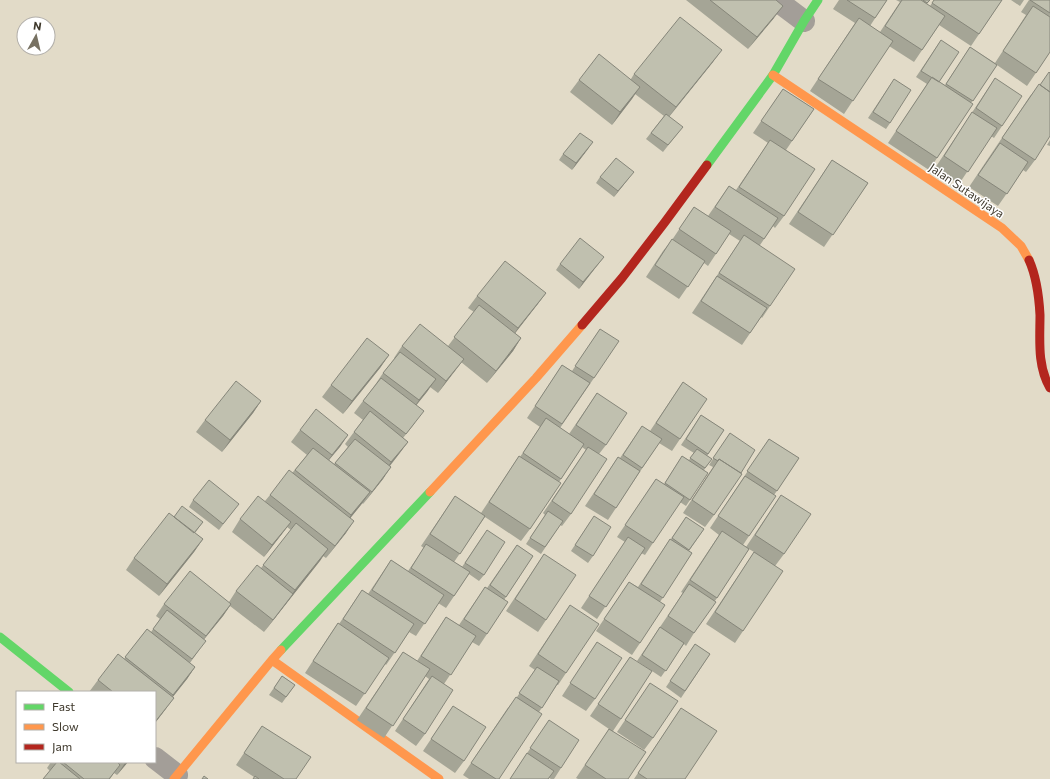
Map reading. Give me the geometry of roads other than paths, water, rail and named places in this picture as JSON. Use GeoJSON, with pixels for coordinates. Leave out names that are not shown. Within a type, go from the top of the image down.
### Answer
{"type":"FeatureCollection","features":[{"type":"Feature","properties":{"kind":"street"},"geometry":{"type":"LineString","coordinates":[[776,0],[804,21]]}},
{"type":"Feature","properties":{"kind":"street"},"geometry":{"type":"LineString","coordinates":[[156,759],[175,777],[272,660],[536,378],[622,278],[665,222],[773,75],[804,21],[818,0]]}},
{"type":"Feature","properties":{"kind":"street","name":"Jalan Sutawijaya"},"geometry":{"type":"LineString","coordinates":[[773,75],[1002,228],[1024,250],[1032,264],[1038,286],[1042,371],[1050,388]]}},
{"type":"Feature","properties":{"kind":"street"},"geometry":{"type":"LineString","coordinates":[[0,637],[68,691]]}},
{"type":"Feature","properties":{"kind":"street"},"geometry":{"type":"LineString","coordinates":[[272,660],[439,779]]}}]}
